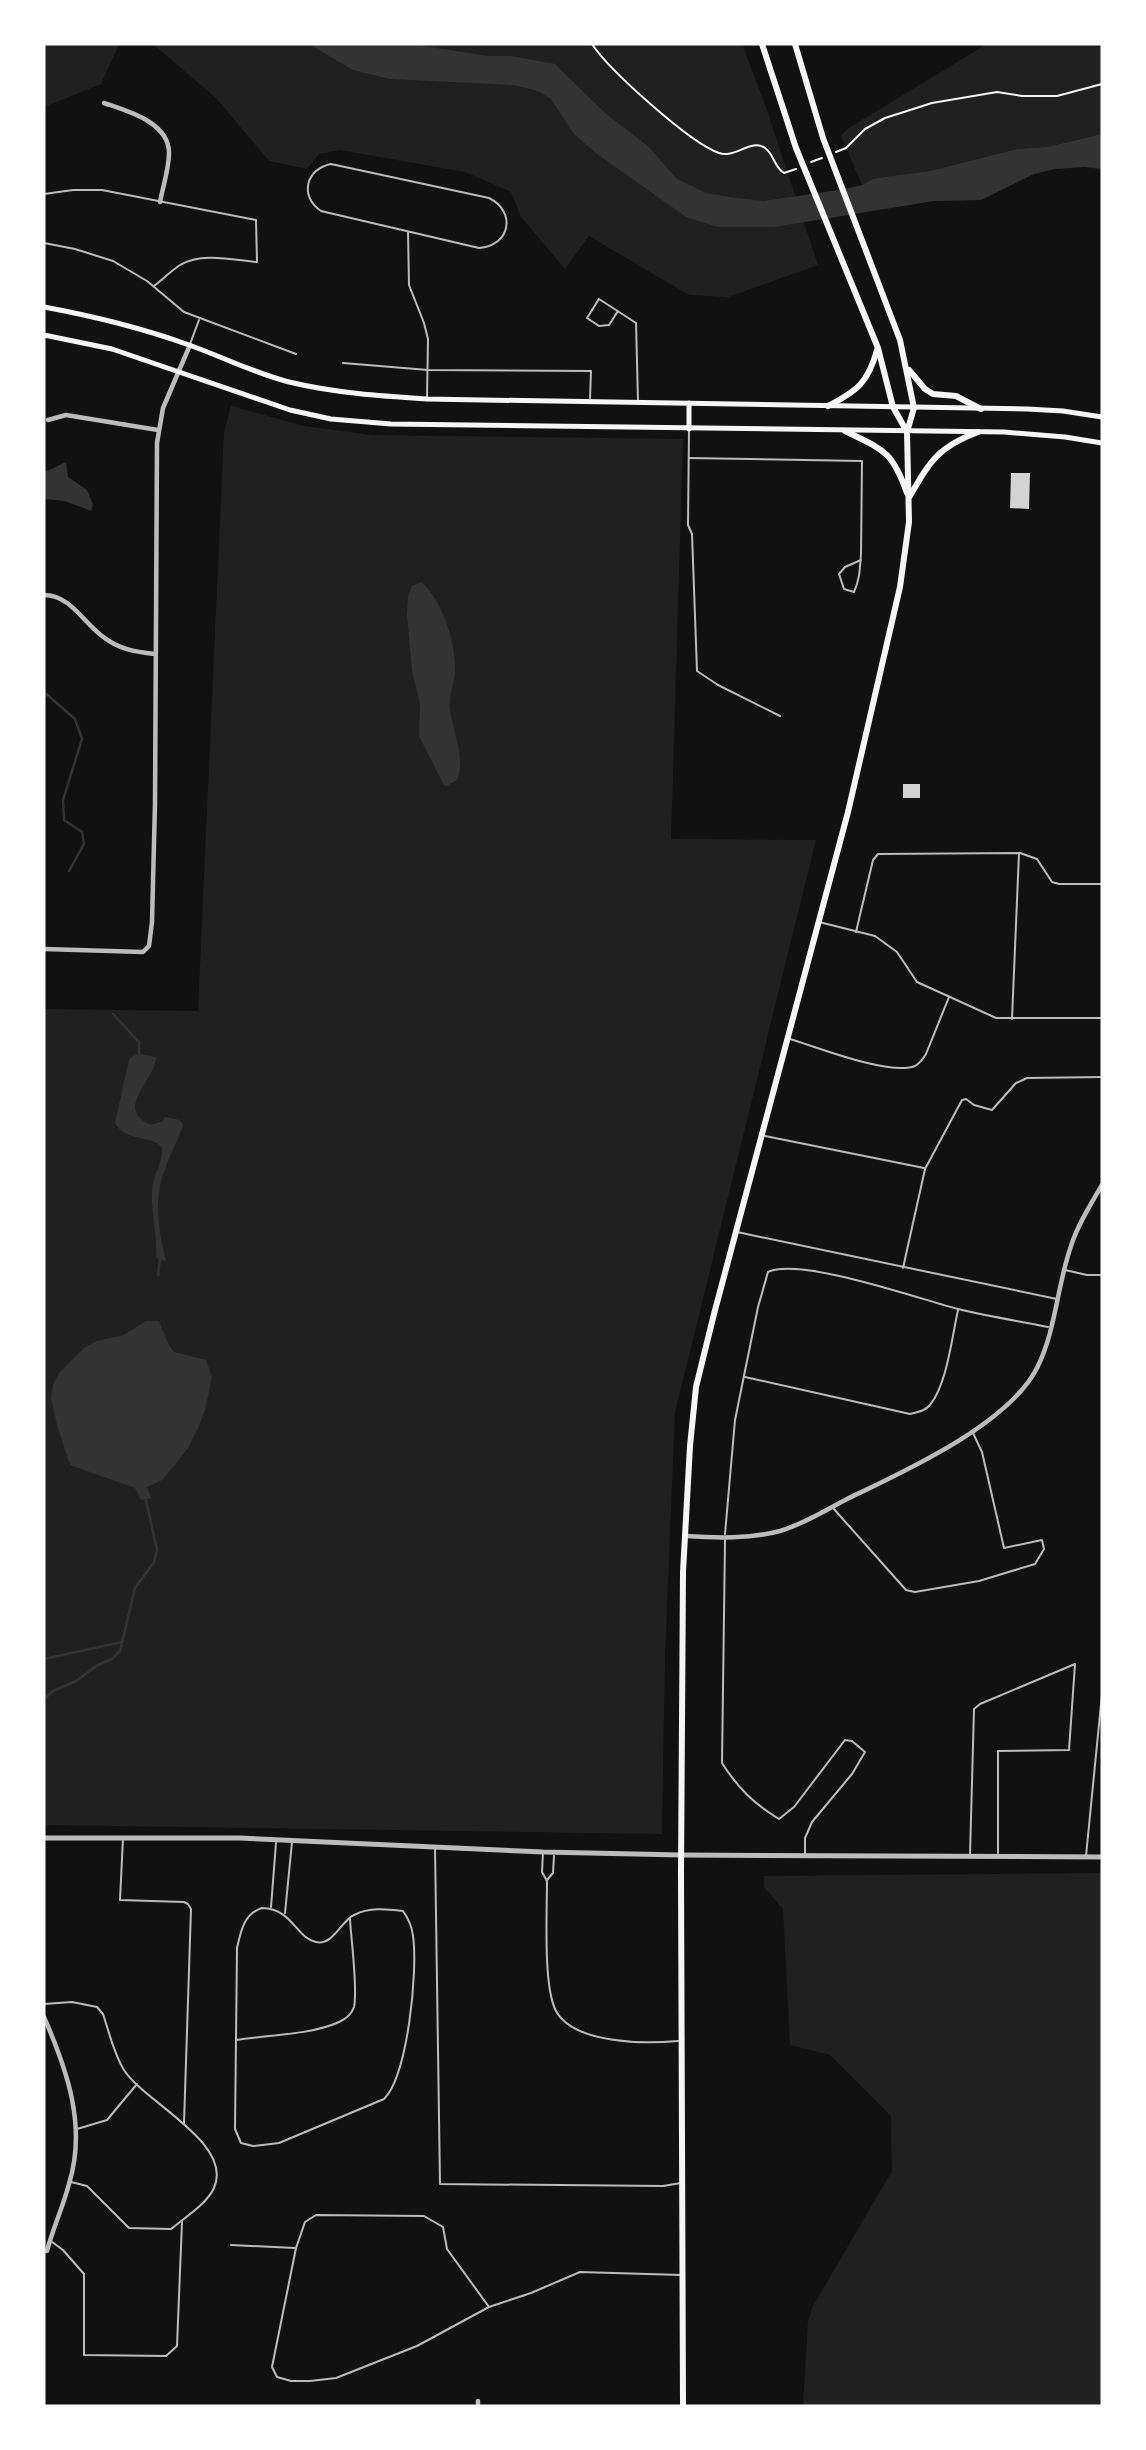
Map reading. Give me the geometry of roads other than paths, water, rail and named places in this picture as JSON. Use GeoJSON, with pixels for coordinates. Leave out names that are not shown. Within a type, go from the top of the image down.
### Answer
{"type":"FeatureCollection","features":[{"type":"Feature","properties":{"kind":"main road"},"geometry":{"type":"LineString","coordinates":[[762,44],[796,148],[877,348],[893,407],[907,432]]}},
{"type":"Feature","properties":{"kind":"main road"},"geometry":{"type":"LineString","coordinates":[[683,2406],[681,1855],[684,1536],[696,1387],[848,812],[897,600],[906,555],[909,498],[907,432],[914,408],[898,330],[823,138],[795,44]]}},
{"type":"Feature","properties":{"kind":"main road"},"geometry":{"type":"LineString","coordinates":[[44,307],[89,315],[190,345],[253,371],[307,386],[364,396],[1063,411],[1102,418]]}},
{"type":"Feature","properties":{"kind":"main road"},"geometry":{"type":"LineString","coordinates":[[44,335],[112,349],[270,404],[310,415],[350,421],[391,424],[978,432],[1046,435],[1102,443]]}},
{"type":"Feature","properties":{"kind":"main road"},"geometry":{"type":"LineString","coordinates":[[828,406],[854,393],[872,367],[877,348]]}},
{"type":"Feature","properties":{"kind":"main road"},"geometry":{"type":"LineString","coordinates":[[906,364],[914,378],[933,394],[956,396],[981,409]]}},
{"type":"Feature","properties":{"kind":"main road"},"geometry":{"type":"LineString","coordinates":[[689,403],[689,429]]}},
{"type":"Feature","properties":{"kind":"main road"},"geometry":{"type":"LineString","coordinates":[[845,431],[890,456],[900,471],[909,498]]}},
{"type":"Feature","properties":{"kind":"main road"},"geometry":{"type":"LineString","coordinates":[[909,498],[929,463],[959,439],[978,432]]}},
{"type":"Feature","properties":{"kind":"street"},"geometry":{"type":"LineString","coordinates":[[104,103],[140,116],[163,134],[168,144],[169,156],[160,202]]}},
{"type":"Feature","properties":{"kind":"street"},"geometry":{"type":"LineString","coordinates":[[44,949],[143,952],[149,946],[155,804],[158,430],[163,408],[190,345]]}},
{"type":"Feature","properties":{"kind":"street"},"geometry":{"type":"LineString","coordinates":[[48,420],[60,415],[72,415],[158,430]]}},
{"type":"Feature","properties":{"kind":"street"},"geometry":{"type":"LineString","coordinates":[[44,596],[64,601],[101,636],[115,645],[133,652],[155,654]]}},
{"type":"Feature","properties":{"kind":"street"},"geometry":{"type":"LineString","coordinates":[[684,1536],[725,1538],[781,1531],[894,1476],[972,1431],[1001,1409],[1030,1379],[1037,1367],[1052,1327],[1064,1269],[1077,1230],[1102,1185]]}},
{"type":"Feature","properties":{"kind":"street"},"geometry":{"type":"LineString","coordinates":[[44,1838],[276,1840],[543,1852],[681,1855],[1102,1857]]}},
{"type":"Feature","properties":{"kind":"street"},"geometry":{"type":"LineString","coordinates":[[44,2017],[62,2059],[77,2129],[70,2182],[47,2251]]}},
{"type":"Feature","properties":{"kind":"lane"},"geometry":{"type":"LineString","coordinates":[[331,164],[489,198],[497,202],[506,215],[507,223],[501,239],[487,247],[408,231],[321,211],[309,200],[307,184],[310,176],[323,166],[331,164]]}},
{"type":"Feature","properties":{"kind":"lane"},"geometry":{"type":"LineString","coordinates":[[44,194],[93,190],[256,220],[257,262],[213,258],[195,260],[181,264],[154,286]]}},
{"type":"Feature","properties":{"kind":"lane"},"geometry":{"type":"LineString","coordinates":[[408,231],[409,285],[426,332],[427,399]]}},
{"type":"Feature","properties":{"kind":"lane"},"geometry":{"type":"LineString","coordinates":[[44,243],[113,261],[141,276],[174,305],[199,319],[296,354]]}},
{"type":"Feature","properties":{"kind":"lane"},"geometry":{"type":"LineString","coordinates":[[618,311],[609,325],[599,326],[587,318],[599,299],[618,311],[636,323],[638,402]]}},
{"type":"Feature","properties":{"kind":"lane"},"geometry":{"type":"LineString","coordinates":[[190,345],[199,319]]}},
{"type":"Feature","properties":{"kind":"lane"},"geometry":{"type":"LineString","coordinates":[[343,363],[428,370],[591,371],[590,401]]}},
{"type":"Feature","properties":{"kind":"lane"},"geometry":{"type":"LineString","coordinates":[[689,429],[688,525],[692,534],[697,671],[718,685],[780,716]]}},
{"type":"Feature","properties":{"kind":"lane"},"geometry":{"type":"LineString","coordinates":[[689,458],[862,461],[861,560],[860,579],[854,592],[844,589],[839,574],[843,568],[861,560]]}},
{"type":"Feature","properties":{"kind":"lane"},"geometry":{"type":"LineString","coordinates":[[856,932],[873,860],[882,853],[1019,853],[1037,859],[1052,882],[1102,884]]}},
{"type":"Feature","properties":{"kind":"lane"},"geometry":{"type":"LineString","coordinates":[[1012,1019],[1019,853]]}},
{"type":"Feature","properties":{"kind":"lane"},"geometry":{"type":"LineString","coordinates":[[818,922],[875,936],[897,952],[918,982],[996,1018],[1102,1018]]}},
{"type":"Feature","properties":{"kind":"lane"},"geometry":{"type":"LineString","coordinates":[[789,1039],[876,1065],[912,1067],[922,1061],[950,995]]}},
{"type":"Feature","properties":{"kind":"lane"},"geometry":{"type":"LineString","coordinates":[[903,1268],[925,1169],[963,1099],[992,1110],[1016,1083],[1027,1078],[1102,1077]]}},
{"type":"Feature","properties":{"kind":"lane"},"geometry":{"type":"LineString","coordinates":[[761,1135],[925,1169]]}},
{"type":"Feature","properties":{"kind":"lane"},"geometry":{"type":"LineString","coordinates":[[736,1231],[1059,1300]]}},
{"type":"Feature","properties":{"kind":"lane"},"geometry":{"type":"LineString","coordinates":[[805,1856],[805,1838],[812,1822],[852,1774],[865,1752],[852,1741],[845,1740],[801,1800],[779,1819],[736,1786],[722,1763],[725,1538],[735,1420],[768,1272],[774,1269],[810,1271],[860,1281],[958,1309],[1052,1327]]}},
{"type":"Feature","properties":{"kind":"lane"},"geometry":{"type":"LineString","coordinates":[[1064,1269],[1087,1275],[1102,1275]]}},
{"type":"Feature","properties":{"kind":"lane"},"geometry":{"type":"LineString","coordinates":[[744,1377],[910,1414],[923,1411],[930,1405],[939,1388],[958,1309]]}},
{"type":"Feature","properties":{"kind":"lane"},"geometry":{"type":"LineString","coordinates":[[832,1507],[906,1590],[915,1592],[979,1581],[1035,1564],[1044,1549],[1042,1540],[1004,1548],[982,1452],[972,1431]]}},
{"type":"Feature","properties":{"kind":"lane"},"geometry":{"type":"LineString","coordinates":[[970,1856],[974,1709],[979,1704],[1075,1664],[1069,1750],[998,1751],[998,1857]]}},
{"type":"Feature","properties":{"kind":"lane"},"geometry":{"type":"LineString","coordinates":[[1086,1857],[1102,1694]]}},
{"type":"Feature","properties":{"kind":"lane"},"geometry":{"type":"LineString","coordinates":[[123,1838],[120,1900],[184,1902],[188,1903],[191,1909],[184,2124]]}},
{"type":"Feature","properties":{"kind":"lane"},"geometry":{"type":"LineString","coordinates":[[271,1908],[276,1840]]}},
{"type":"Feature","properties":{"kind":"lane"},"geometry":{"type":"LineString","coordinates":[[285,1914],[292,1841]]}},
{"type":"Feature","properties":{"kind":"lane"},"geometry":{"type":"LineString","coordinates":[[435,1846],[440,2184],[663,2186],[682,2183]]}},
{"type":"Feature","properties":{"kind":"lane"},"geometry":{"type":"LineString","coordinates":[[543,1852],[542,1872],[547,1881],[550,1984],[558,2014],[572,2028],[606,2038],[682,2041]]}},
{"type":"Feature","properties":{"kind":"lane"},"geometry":{"type":"LineString","coordinates":[[547,1881],[553,1873],[554,1852]]}},
{"type":"Feature","properties":{"kind":"lane"},"geometry":{"type":"LineString","coordinates":[[271,1908],[285,1914],[310,1939],[317,1942],[332,1937],[350,1917],[381,1909],[403,1911],[413,1936],[410,2029],[389,2094],[380,2102],[279,2143],[253,2146],[242,2143],[235,2129],[237,1948],[242,1927],[253,1911],[271,1908]]}},
{"type":"Feature","properties":{"kind":"lane"},"geometry":{"type":"LineString","coordinates":[[236,2040],[313,2029],[340,2022],[350,2015],[354,2007],[355,1993],[350,1917]]}},
{"type":"Feature","properties":{"kind":"lane"},"geometry":{"type":"LineString","coordinates":[[44,2004],[72,2002],[97,2007],[103,2014],[124,2071],[184,2124],[210,2152],[217,2174],[209,2196],[171,2230],[129,2228],[87,2186],[70,2182]]}},
{"type":"Feature","properties":{"kind":"lane"},"geometry":{"type":"LineString","coordinates":[[77,2129],[107,2120],[137,2083]]}},
{"type":"Feature","properties":{"kind":"lane"},"geometry":{"type":"LineString","coordinates":[[489,2307],[447,2249],[443,2227],[424,2216],[316,2215],[305,2222],[296,2248],[272,2367],[277,2377],[291,2381],[336,2378],[417,2346],[489,2307],[531,2293],[579,2272],[684,2275]]}},
{"type":"Feature","properties":{"kind":"lane"},"geometry":{"type":"LineString","coordinates":[[50,2241],[63,2250],[84,2274],[84,2355],[166,2356],[177,2346],[182,2221]]}},
{"type":"Feature","properties":{"kind":"lane"},"geometry":{"type":"LineString","coordinates":[[231,2245],[296,2248]]}},
{"type":"Feature","properties":{"kind":"waterway"},"geometry":{"type":"LineString","coordinates":[[44,692],[75,719],[82,739],[63,800],[64,820],[82,832],[84,844],[69,871]]}},
{"type":"Feature","properties":{"kind":"waterway"},"geometry":{"type":"LineString","coordinates":[[113,1014],[139,1042],[139,1057]]}},
{"type":"Feature","properties":{"kind":"waterway"},"geometry":{"type":"LineString","coordinates":[[158,1275],[160,1258]]}},
{"type":"Feature","properties":{"kind":"waterway"},"geometry":{"type":"LineString","coordinates":[[44,1699],[53,1691],[76,1681],[98,1665],[112,1659],[120,1651],[135,1588],[154,1562],[157,1550],[145,1496]]}},
{"type":"Feature","properties":{"kind":"waterway"},"geometry":{"type":"LineString","coordinates":[[44,1659],[122,1642]]}}]}
